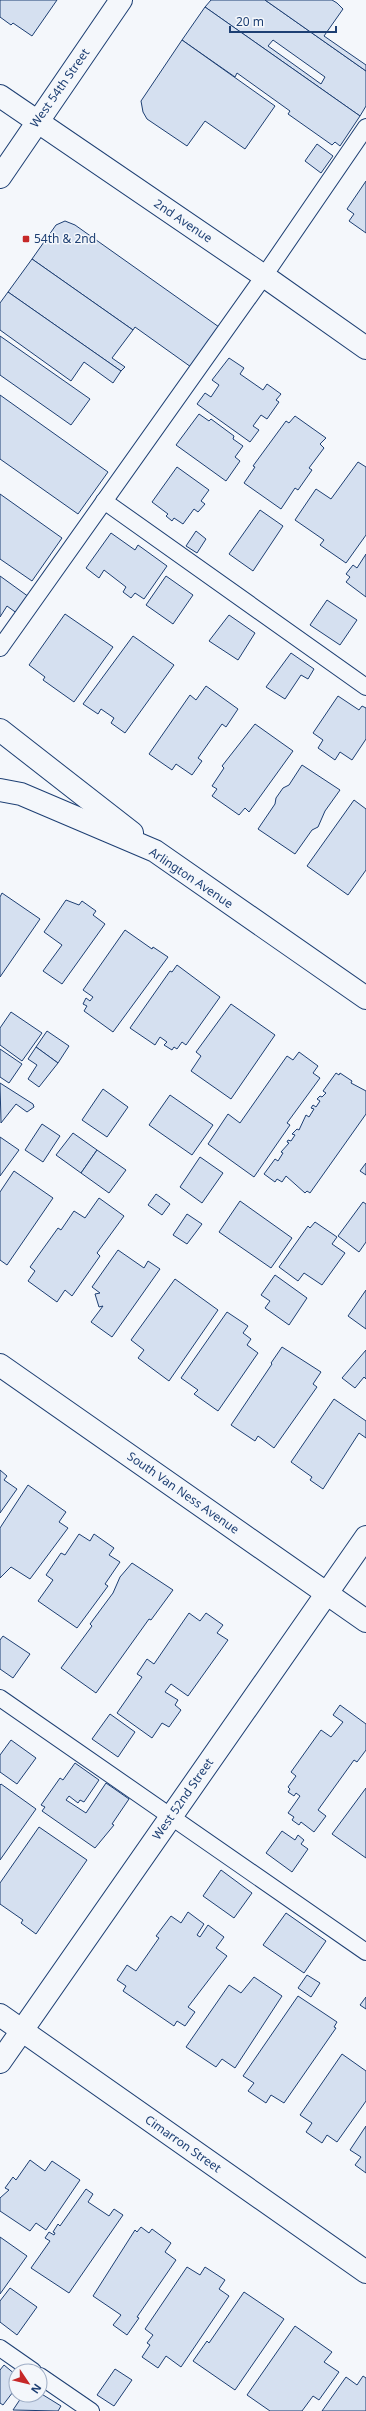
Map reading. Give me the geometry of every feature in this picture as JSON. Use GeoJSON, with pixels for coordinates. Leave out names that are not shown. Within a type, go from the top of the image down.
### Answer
{"type":"FeatureCollection","features":[{"type":"Feature","properties":{"kind":"street","name":"West 54th Street"},"geometry":{"type":"LineString","coordinates":[[0,178],[36,122],[121,0]]}},
{"type":"Feature","properties":{"kind":"street","name":"2nd Avenue"},"geometry":{"type":"LineString","coordinates":[[0,96],[36,122],[264,276],[366,348]]}},
{"type":"Feature","properties":{"kind":"street"},"geometry":{"type":"LineString","coordinates":[[0,730],[155,851]]}},
{"type":"Feature","properties":{"kind":"street","name":"Arlington Avenue"},"geometry":{"type":"LineString","coordinates":[[0,790],[21,794],[155,851],[366,998]]}},
{"type":"Feature","properties":{"kind":"street","name":"South Van Ness Avenue"},"geometry":{"type":"LineString","coordinates":[[0,1365],[366,1621]]}},
{"type":"Feature","properties":{"kind":"street","name":"West 52nd Street"},"geometry":{"type":"LineString","coordinates":[[0,2062],[366,1536]]}},
{"type":"Feature","properties":{"kind":"street","name":"Cimarron Street"},"geometry":{"type":"LineString","coordinates":[[0,2016],[366,2272]]}},
{"type":"Feature","properties":{"kind":"lane"},"geometry":{"type":"LineString","coordinates":[[0,648],[264,276],[366,127]]}},
{"type":"Feature","properties":{"kind":"lane"},"geometry":{"type":"LineString","coordinates":[[104,500],[366,687]]}},
{"type":"Feature","properties":{"kind":"lane"},"geometry":{"type":"LineString","coordinates":[[0,1698],[170,1818],[366,1952]]}},
{"type":"Feature","properties":{"kind":"lane"},"geometry":{"type":"LineString","coordinates":[[0,2348],[22,2363]]}},
{"type":"Feature","properties":{"kind":"lane"},"geometry":{"type":"LineString","coordinates":[[48,2381],[91,2411]]}},
{"type":"Feature","properties":{"kind":"building"},"geometry":{"type":"Polygon","coordinates":[[[0,0],[57,0],[32,36],[13,23],[11,25],[0,17],[0,0]]]}},
{"type":"Feature","properties":{"kind":"building"},"geometry":{"type":"Polygon","coordinates":[[[211,0],[265,0],[366,71],[366,106],[360,116],[205,7],[211,0]],[[273,40],[268,46],[321,84],[325,77],[273,40]]]}},
{"type":"Feature","properties":{"kind":"building"},"geometry":{"type":"Polygon","coordinates":[[[265,0],[332,0],[337,3],[343,9],[324,36],[366,65],[366,71],[265,0]]]}},
{"type":"Feature","properties":{"kind":"building"},"geometry":{"type":"Polygon","coordinates":[[[205,7],[360,116],[340,146],[335,142],[332,145],[288,114],[290,111],[237,73],[235,77],[182,40],[205,7]]]}},
{"type":"Feature","properties":{"kind":"building"},"geometry":{"type":"Polygon","coordinates":[[[182,40],[275,106],[245,149],[205,121],[187,146],[147,119],[143,112],[141,101],[182,40]]]}},
{"type":"Feature","properties":{"kind":"building"},"geometry":{"type":"Polygon","coordinates":[[[317,144],[333,156],[321,173],[305,161],[317,144]]]}},
{"type":"Feature","properties":{"kind":"building"},"geometry":{"type":"Polygon","coordinates":[[[366,181],[366,233],[349,221],[354,214],[347,209],[366,181]]]}},
{"type":"Feature","properties":{"kind":"building"},"geometry":{"type":"Polygon","coordinates":[[[65,221],[75,225],[219,327],[191,367],[135,327],[133,330],[32,259],[56,225],[65,221]]]}},
{"type":"Feature","properties":{"kind":"building"},"geometry":{"type":"Polygon","coordinates":[[[32,259],[133,330],[112,358],[125,367],[121,371],[8,292],[32,259]]]}},
{"type":"Feature","properties":{"kind":"building"},"geometry":{"type":"Polygon","coordinates":[[[8,292],[121,371],[113,383],[84,362],[71,381],[0,330],[0,303],[8,292]]]}},
{"type":"Feature","properties":{"kind":"building"},"geometry":{"type":"Polygon","coordinates":[[[0,336],[90,399],[71,425],[0,375],[0,336]]]}},
{"type":"Feature","properties":{"kind":"building"},"geometry":{"type":"Polygon","coordinates":[[[229,358],[244,368],[240,374],[263,390],[267,384],[281,394],[276,400],[279,402],[267,419],[261,415],[253,426],[259,430],[250,442],[197,404],[205,393],[211,397],[219,385],[212,380],[229,358]]]}},
{"type":"Feature","properties":{"kind":"building"},"geometry":{"type":"Polygon","coordinates":[[[0,395],[108,472],[78,514],[0,459],[0,395]]]}},
{"type":"Feature","properties":{"kind":"building"},"geometry":{"type":"Polygon","coordinates":[[[199,414],[209,421],[211,419],[234,436],[233,439],[243,446],[235,457],[240,461],[226,481],[176,445],[199,414]]]}},
{"type":"Feature","properties":{"kind":"building"},"geometry":{"type":"Polygon","coordinates":[[[295,416],[326,438],[320,444],[324,448],[309,468],[312,470],[298,490],[295,488],[281,509],[244,483],[255,467],[253,466],[286,421],[289,423],[295,416]]]}},
{"type":"Feature","properties":{"kind":"building"},"geometry":{"type":"Polygon","coordinates":[[[358,462],[366,467],[366,535],[346,563],[320,545],[324,540],[295,520],[316,489],[331,499],[358,462]]]}},
{"type":"Feature","properties":{"kind":"building"},"geometry":{"type":"Polygon","coordinates":[[[177,467],[209,490],[201,501],[205,504],[198,512],[194,509],[183,524],[174,518],[172,521],[166,516],[168,514],[152,502],[177,467]]]}},
{"type":"Feature","properties":{"kind":"building"},"geometry":{"type":"Polygon","coordinates":[[[0,494],[62,538],[32,581],[0,559],[0,494]]]}},
{"type":"Feature","properties":{"kind":"building"},"geometry":{"type":"Polygon","coordinates":[[[260,510],[283,526],[253,571],[229,554],[260,510]]]}},
{"type":"Feature","properties":{"kind":"building"},"geometry":{"type":"Polygon","coordinates":[[[196,531],[206,539],[197,553],[186,546],[196,531]]]}},
{"type":"Feature","properties":{"kind":"building"},"geometry":{"type":"Polygon","coordinates":[[[111,533],[135,550],[138,545],[167,566],[144,599],[135,593],[131,598],[123,592],[126,587],[104,570],[99,578],[86,568],[111,533]]]}},
{"type":"Feature","properties":{"kind":"building"},"geometry":{"type":"Polygon","coordinates":[[[366,554],[366,597],[346,582],[350,577],[346,574],[353,565],[357,568],[366,554]]]}},
{"type":"Feature","properties":{"kind":"building"},"geometry":{"type":"Polygon","coordinates":[[[0,576],[29,597],[18,614],[7,606],[0,617],[0,576]]]}},
{"type":"Feature","properties":{"kind":"building"},"geometry":{"type":"Polygon","coordinates":[[[166,576],[193,595],[173,624],[146,605],[166,576]]]}},
{"type":"Feature","properties":{"kind":"building"},"geometry":{"type":"Polygon","coordinates":[[[327,600],[357,620],[340,645],[310,625],[327,600]]]}},
{"type":"Feature","properties":{"kind":"building"},"geometry":{"type":"Polygon","coordinates":[[[65,614],[113,647],[74,702],[43,680],[45,677],[29,665],[65,614]]]}},
{"type":"Feature","properties":{"kind":"building"},"geometry":{"type":"Polygon","coordinates":[[[229,615],[255,633],[238,660],[209,641],[229,615]]]}},
{"type":"Feature","properties":{"kind":"building"},"geometry":{"type":"Polygon","coordinates":[[[133,636],[174,665],[125,733],[111,723],[114,718],[101,709],[98,714],[83,704],[133,636]]]}},
{"type":"Feature","properties":{"kind":"building"},"geometry":{"type":"Polygon","coordinates":[[[291,653],[314,669],[308,679],[301,675],[285,699],[266,687],[291,653]]]}},
{"type":"Feature","properties":{"kind":"building"},"geometry":{"type":"Polygon","coordinates":[[[206,686],[238,709],[226,727],[222,724],[198,758],[202,761],[192,775],[176,764],[172,770],[149,754],[190,695],[196,700],[206,686]]]}},
{"type":"Feature","properties":{"kind":"building"},"geometry":{"type":"Polygon","coordinates":[[[338,696],[359,710],[362,706],[366,708],[366,739],[352,760],[340,752],[335,760],[318,748],[323,740],[313,733],[338,696]]]}},
{"type":"Feature","properties":{"kind":"building"},"geometry":{"type":"Polygon","coordinates":[[[255,724],[293,751],[249,812],[245,808],[239,815],[212,796],[217,789],[212,786],[224,768],[222,766],[255,724]]]}},
{"type":"Feature","properties":{"kind":"building"},"geometry":{"type":"Polygon","coordinates":[[[302,765],[340,790],[325,811],[318,827],[312,830],[295,854],[258,829],[275,804],[276,798],[283,788],[289,785],[302,765]]]}},
{"type":"Feature","properties":{"kind":"building"},"geometry":{"type":"Polygon","coordinates":[[[354,800],[366,809],[366,870],[348,895],[307,866],[354,800]]]}},
{"type":"Feature","properties":{"kind":"building"},"geometry":{"type":"Polygon","coordinates":[[[2,893],[40,919],[0,977],[0,897],[2,893]]]}},
{"type":"Feature","properties":{"kind":"building"},"geometry":{"type":"Polygon","coordinates":[[[66,900],[79,905],[82,901],[96,911],[93,915],[105,924],[62,984],[43,971],[62,945],[44,932],[66,900]]]}},
{"type":"Feature","properties":{"kind":"building"},"geometry":{"type":"Polygon","coordinates":[[[125,930],[152,949],[153,947],[168,957],[113,1032],[84,1011],[87,1006],[83,1004],[86,998],[90,1001],[93,997],[83,990],[125,930]]]}},
{"type":"Feature","properties":{"kind":"building"},"geometry":{"type":"Polygon","coordinates":[[[177,965],[220,997],[186,1045],[182,1042],[177,1049],[174,1047],[172,1050],[164,1045],[167,1042],[160,1037],[155,1045],[130,1028],[170,971],[172,972],[177,965]]]}},
{"type":"Feature","properties":{"kind":"building"},"geometry":{"type":"Polygon","coordinates":[[[231,1004],[275,1035],[231,1099],[191,1071],[201,1056],[196,1052],[231,1004]]]}},
{"type":"Feature","properties":{"kind":"building"},"geometry":{"type":"Polygon","coordinates":[[[11,1012],[42,1033],[22,1061],[0,1045],[0,1028],[11,1012]]]}},
{"type":"Feature","properties":{"kind":"building"},"geometry":{"type":"Polygon","coordinates":[[[47,1031],[69,1046],[58,1063],[36,1047],[47,1031]]]}},
{"type":"Feature","properties":{"kind":"building"},"geometry":{"type":"Polygon","coordinates":[[[36,1047],[58,1063],[39,1087],[28,1079],[37,1065],[28,1059],[36,1047]]]}},
{"type":"Feature","properties":{"kind":"building"},"geometry":{"type":"Polygon","coordinates":[[[0,1049],[22,1064],[9,1083],[0,1077],[0,1049]]]}},
{"type":"Feature","properties":{"kind":"building"},"geometry":{"type":"Polygon","coordinates":[[[299,1052],[318,1066],[313,1073],[320,1078],[287,1123],[290,1125],[254,1177],[208,1144],[228,1114],[240,1123],[287,1056],[293,1060],[299,1052]]]}},
{"type":"Feature","properties":{"kind":"building"},"geometry":{"type":"Polygon","coordinates":[[[336,1073],[339,1075],[340,1073],[352,1081],[351,1083],[366,1091],[366,1114],[310,1193],[307,1191],[305,1193],[286,1176],[282,1182],[277,1179],[275,1182],[264,1174],[275,1159],[278,1161],[283,1153],[281,1152],[289,1143],[287,1142],[288,1140],[291,1141],[295,1135],[292,1134],[297,1129],[299,1130],[306,1115],[309,1117],[314,1109],[311,1108],[313,1105],[316,1107],[320,1101],[317,1099],[326,1093],[323,1091],[336,1073]]]}},
{"type":"Feature","properties":{"kind":"building"},"geometry":{"type":"Polygon","coordinates":[[[0,1083],[33,1104],[34,1107],[27,1112],[16,1104],[1,1123],[0,1083]]]}},
{"type":"Feature","properties":{"kind":"building"},"geometry":{"type":"Polygon","coordinates":[[[103,1089],[128,1107],[107,1137],[82,1120],[103,1089]]]}},
{"type":"Feature","properties":{"kind":"building"},"geometry":{"type":"Polygon","coordinates":[[[170,1095],[213,1125],[192,1155],[149,1125],[170,1095]]]}},
{"type":"Feature","properties":{"kind":"building"},"geometry":{"type":"Polygon","coordinates":[[[42,1124],[60,1136],[43,1162],[25,1150],[42,1124]]]}},
{"type":"Feature","properties":{"kind":"building"},"geometry":{"type":"Polygon","coordinates":[[[73,1133],[97,1150],[81,1173],[56,1155],[73,1133]]]}},
{"type":"Feature","properties":{"kind":"building"},"geometry":{"type":"Polygon","coordinates":[[[0,1137],[19,1150],[0,1176],[0,1137]]]}},
{"type":"Feature","properties":{"kind":"building"},"geometry":{"type":"Polygon","coordinates":[[[97,1150],[126,1170],[109,1193],[81,1173],[97,1150]]]}},
{"type":"Feature","properties":{"kind":"building"},"geometry":{"type":"Polygon","coordinates":[[[200,1157],[223,1173],[202,1203],[180,1187],[200,1157]]]}},
{"type":"Feature","properties":{"kind":"building"},"geometry":{"type":"Polygon","coordinates":[[[366,1163],[366,1175],[360,1171],[366,1163]]]}},
{"type":"Feature","properties":{"kind":"building"},"geometry":{"type":"Polygon","coordinates":[[[14,1171],[53,1198],[7,1265],[0,1260],[0,1192],[14,1171]]]}},
{"type":"Feature","properties":{"kind":"building"},"geometry":{"type":"Polygon","coordinates":[[[156,1194],[170,1204],[162,1215],[148,1205],[156,1194]]]}},
{"type":"Feature","properties":{"kind":"building"},"geometry":{"type":"Polygon","coordinates":[[[99,1198],[124,1216],[97,1253],[100,1256],[72,1296],[65,1290],[57,1302],[28,1281],[35,1271],[30,1267],[58,1228],[61,1230],[74,1211],[85,1218],[99,1198]]]}},
{"type":"Feature","properties":{"kind":"building"},"geometry":{"type":"Polygon","coordinates":[[[240,1201],[292,1238],[271,1268],[219,1232],[240,1201]]]}},
{"type":"Feature","properties":{"kind":"building"},"geometry":{"type":"Polygon","coordinates":[[[363,1202],[366,1204],[366,1242],[359,1252],[338,1236],[363,1202]]]}},
{"type":"Feature","properties":{"kind":"building"},"geometry":{"type":"Polygon","coordinates":[[[187,1214],[202,1224],[187,1244],[173,1235],[187,1214]]]}},
{"type":"Feature","properties":{"kind":"building"},"geometry":{"type":"Polygon","coordinates":[[[315,1222],[337,1237],[332,1244],[345,1253],[322,1285],[304,1273],[298,1281],[279,1267],[308,1226],[310,1228],[315,1222]]]}},
{"type":"Feature","properties":{"kind":"building"},"geometry":{"type":"Polygon","coordinates":[[[118,1250],[144,1268],[148,1261],[160,1269],[112,1337],[91,1322],[103,1306],[99,1307],[95,1294],[100,1293],[92,1287],[118,1250]]]}},
{"type":"Feature","properties":{"kind":"building"},"geometry":{"type":"Polygon","coordinates":[[[275,1275],[307,1298],[289,1325],[265,1308],[270,1301],[261,1295],[275,1275]]]}},
{"type":"Feature","properties":{"kind":"building"},"geometry":{"type":"Polygon","coordinates":[[[175,1279],[218,1310],[169,1381],[138,1358],[144,1350],[131,1340],[175,1279]]]}},
{"type":"Feature","properties":{"kind":"building"},"geometry":{"type":"Polygon","coordinates":[[[366,1290],[366,1329],[348,1316],[366,1290]]]}},
{"type":"Feature","properties":{"kind":"building"},"geometry":{"type":"Polygon","coordinates":[[[227,1312],[248,1326],[243,1333],[251,1339],[247,1345],[258,1353],[218,1411],[194,1394],[198,1390],[181,1378],[227,1312]]]}},
{"type":"Feature","properties":{"kind":"building"},"geometry":{"type":"Polygon","coordinates":[[[282,1347],[321,1372],[313,1384],[317,1387],[274,1448],[258,1436],[255,1441],[231,1425],[282,1347]]]}},
{"type":"Feature","properties":{"kind":"building"},"geometry":{"type":"Polygon","coordinates":[[[366,1350],[366,1379],[364,1377],[355,1388],[342,1378],[366,1350]]]}},
{"type":"Feature","properties":{"kind":"building"},"geometry":{"type":"Polygon","coordinates":[[[334,1399],[366,1421],[366,1438],[359,1433],[323,1489],[310,1480],[312,1477],[291,1462],[334,1399]]]}},
{"type":"Feature","properties":{"kind":"building"},"geometry":{"type":"Polygon","coordinates":[[[0,1470],[7,1476],[4,1480],[17,1489],[0,1513],[0,1470]]]}},
{"type":"Feature","properties":{"kind":"building"},"geometry":{"type":"Polygon","coordinates":[[[28,1485],[66,1512],[59,1522],[68,1528],[30,1579],[11,1567],[0,1578],[0,1528],[28,1485]]]}},
{"type":"Feature","properties":{"kind":"building"},"geometry":{"type":"Polygon","coordinates":[[[79,1534],[90,1541],[94,1534],[114,1548],[109,1555],[120,1562],[105,1584],[108,1586],[77,1628],[38,1601],[53,1580],[46,1575],[61,1553],[65,1555],[79,1534]]]}},
{"type":"Feature","properties":{"kind":"building"},"geometry":{"type":"Polygon","coordinates":[[[132,1563],[173,1590],[151,1620],[149,1619],[96,1693],[61,1668],[92,1626],[90,1624],[113,1593],[120,1577],[132,1563]]]}},
{"type":"Feature","properties":{"kind":"building"},"geometry":{"type":"Polygon","coordinates":[[[189,1613],[200,1621],[206,1613],[223,1625],[217,1633],[228,1640],[188,1696],[171,1684],[165,1692],[178,1700],[175,1705],[181,1710],[169,1727],[162,1723],[152,1738],[117,1713],[142,1677],[137,1674],[147,1659],[154,1664],[189,1613]]]}},
{"type":"Feature","properties":{"kind":"building"},"geometry":{"type":"Polygon","coordinates":[[[3,1636],[30,1654],[13,1678],[0,1669],[0,1640],[3,1636]]]}},
{"type":"Feature","properties":{"kind":"building"},"geometry":{"type":"Polygon","coordinates":[[[340,1705],[366,1724],[366,1750],[357,1762],[354,1760],[318,1810],[326,1816],[314,1832],[301,1822],[299,1825],[292,1820],[294,1817],[288,1813],[300,1796],[296,1793],[294,1796],[288,1792],[290,1789],[288,1787],[296,1776],[291,1772],[321,1730],[331,1737],[343,1722],[333,1715],[340,1705]]]}},
{"type":"Feature","properties":{"kind":"building"},"geometry":{"type":"Polygon","coordinates":[[[110,1714],[135,1732],[118,1757],[92,1739],[110,1714]]]}},
{"type":"Feature","properties":{"kind":"building"},"geometry":{"type":"Polygon","coordinates":[[[11,1740],[36,1758],[17,1784],[0,1772],[0,1755],[11,1740]]]}},
{"type":"Feature","properties":{"kind":"building"},"geometry":{"type":"Polygon","coordinates":[[[75,1763],[99,1780],[84,1802],[80,1800],[78,1803],[69,1796],[66,1800],[86,1813],[106,1783],[129,1799],[112,1824],[114,1825],[95,1848],[42,1811],[45,1807],[41,1805],[60,1778],[63,1780],[75,1763]]]}},
{"type":"Feature","properties":{"kind":"building"},"geometry":{"type":"Polygon","coordinates":[[[1,1784],[36,1809],[0,1860],[0,1785],[1,1784]]]}},
{"type":"Feature","properties":{"kind":"building"},"geometry":{"type":"Polygon","coordinates":[[[366,1788],[366,1858],[332,1834],[366,1788]]]}},
{"type":"Feature","properties":{"kind":"building"},"geometry":{"type":"Polygon","coordinates":[[[39,1827],[87,1860],[36,1934],[21,1923],[23,1920],[0,1904],[0,1883],[39,1827]]]}},
{"type":"Feature","properties":{"kind":"building"},"geometry":{"type":"Polygon","coordinates":[[[282,1831],[295,1840],[298,1835],[304,1840],[301,1844],[308,1849],[292,1872],[266,1853],[282,1831]]]}},
{"type":"Feature","properties":{"kind":"building"},"geometry":{"type":"Polygon","coordinates":[[[221,1870],[252,1893],[234,1918],[203,1896],[221,1870]]]}},
{"type":"Feature","properties":{"kind":"building"},"geometry":{"type":"Polygon","coordinates":[[[188,1912],[204,1924],[197,1935],[200,1937],[208,1925],[224,1937],[216,1948],[227,1956],[188,2007],[195,2012],[185,2026],[177,2021],[174,2026],[123,1991],[126,1986],[117,1980],[127,1965],[136,1971],[159,1938],[156,1936],[171,1916],[181,1923],[188,1912]]]}},
{"type":"Feature","properties":{"kind":"building"},"geometry":{"type":"Polygon","coordinates":[[[286,1913],[326,1941],[304,1973],[263,1945],[286,1913]]]}},
{"type":"Feature","properties":{"kind":"building"},"geometry":{"type":"Polygon","coordinates":[[[307,1975],[320,1983],[311,1997],[298,1988],[307,1975]]]}},
{"type":"Feature","properties":{"kind":"building"},"geometry":{"type":"Polygon","coordinates":[[[254,1977],[282,1996],[235,2068],[222,2059],[216,2067],[186,2047],[229,1985],[241,1993],[254,1977]]]}},
{"type":"Feature","properties":{"kind":"building"},"geometry":{"type":"Polygon","coordinates":[[[298,1996],[337,2022],[334,2027],[336,2028],[284,2103],[271,2095],[266,2103],[248,2091],[254,2083],[243,2076],[298,1996]]]}},
{"type":"Feature","properties":{"kind":"building"},"geometry":{"type":"Polygon","coordinates":[[[366,1997],[366,2009],[360,2005],[366,1997]]]}},
{"type":"Feature","properties":{"kind":"building"},"geometry":{"type":"Polygon","coordinates":[[[342,2054],[366,2071],[366,2101],[337,2142],[327,2135],[322,2143],[306,2132],[312,2123],[300,2115],[342,2054]]]}},
{"type":"Feature","properties":{"kind":"building"},"geometry":{"type":"Polygon","coordinates":[[[366,2126],[366,2173],[355,2165],[361,2157],[350,2150],[366,2126]]]}},
{"type":"Feature","properties":{"kind":"building"},"geometry":{"type":"Polygon","coordinates":[[[30,2160],[45,2171],[52,2161],[80,2180],[46,2230],[36,2223],[30,2231],[0,2211],[0,2198],[9,2190],[5,2188],[13,2177],[16,2180],[30,2160]]]}},
{"type":"Feature","properties":{"kind":"building"},"geometry":{"type":"Polygon","coordinates":[[[86,2189],[93,2194],[88,2202],[109,2216],[114,2209],[123,2215],[69,2293],[31,2268],[50,2241],[45,2238],[49,2232],[54,2235],[55,2233],[53,2232],[58,2224],[60,2226],[86,2189]]]}},
{"type":"Feature","properties":{"kind":"building"},"geometry":{"type":"Polygon","coordinates":[[[141,2227],[149,2233],[152,2229],[171,2243],[165,2252],[176,2260],[137,2317],[139,2318],[127,2335],[113,2325],[121,2315],[93,2296],[135,2230],[137,2232],[141,2227]]]}},
{"type":"Feature","properties":{"kind":"building"},"geometry":{"type":"Polygon","coordinates":[[[0,2237],[27,2256],[0,2294],[0,2237]]]}},
{"type":"Feature","properties":{"kind":"building"},"geometry":{"type":"Polygon","coordinates":[[[187,2267],[200,2275],[205,2267],[225,2280],[219,2289],[229,2296],[181,2367],[166,2356],[158,2368],[142,2357],[150,2345],[147,2343],[153,2335],[145,2329],[187,2267]]]}},
{"type":"Feature","properties":{"kind":"building"},"geometry":{"type":"Polygon","coordinates":[[[10,2288],[37,2307],[17,2335],[0,2322],[0,2301],[10,2288]]]}},
{"type":"Feature","properties":{"kind":"building"},"geometry":{"type":"Polygon","coordinates":[[[244,2292],[284,2319],[235,2390],[193,2361],[207,2341],[209,2343],[244,2292]]]}},
{"type":"Feature","properties":{"kind":"building"},"geometry":{"type":"Polygon","coordinates":[[[295,2326],[332,2352],[324,2362],[339,2372],[319,2400],[313,2396],[302,2411],[270,2411],[247,2395],[295,2326]]]}},
{"type":"Feature","properties":{"kind":"building"},"geometry":{"type":"Polygon","coordinates":[[[4,2365],[8,2368],[8,2398],[3,2405],[0,2403],[0,2370],[4,2365]]]}},
{"type":"Feature","properties":{"kind":"building"},"geometry":{"type":"Polygon","coordinates":[[[115,2369],[132,2380],[114,2406],[97,2395],[115,2369]]]}},
{"type":"Feature","properties":{"kind":"building"},"geometry":{"type":"Polygon","coordinates":[[[363,2376],[366,2378],[366,2411],[322,2411],[346,2377],[357,2385],[363,2376]]]}},
{"type":"Feature","properties":{"kind":"building"},"geometry":{"type":"Polygon","coordinates":[[[48,2398],[61,2406],[58,2411],[13,2410],[18,2403],[48,2403],[48,2398]]]}},
{"type":"Feature","properties":{"kind":"place","name":"54th & 2nd"},"geometry":{"type":"Point","coordinates":[26,239]}}]}
